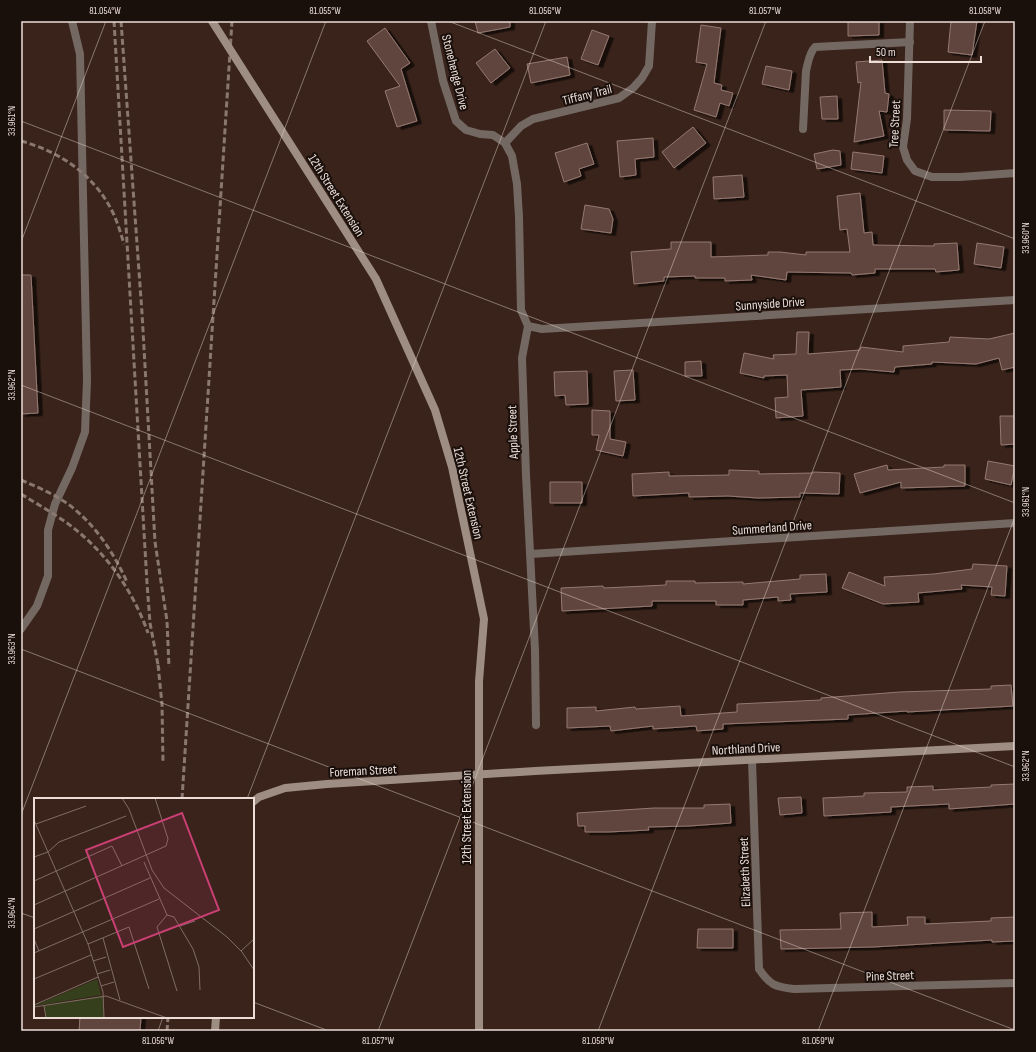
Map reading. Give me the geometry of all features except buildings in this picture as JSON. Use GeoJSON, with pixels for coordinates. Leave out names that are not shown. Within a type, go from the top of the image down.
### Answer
{"type":"FeatureCollection","features":[{"type":"Feature","properties":{"kind":"main road","name":"12th Street Extension"},"geometry":{"type":"LineString","coordinates":[[212,21],[376,279],[435,410],[452,468],[484,619],[479,681],[479,1031]]}},
{"type":"Feature","properties":{"kind":"main road","name":"Northland Drive"},"geometry":{"type":"LineString","coordinates":[[478,775],[1015,746]]}},
{"type":"Feature","properties":{"kind":"main road","name":"Foreman Street"},"geometry":{"type":"LineString","coordinates":[[256,800],[272,792],[292,787],[478,775]]}},
{"type":"Feature","properties":{"kind":"main road"},"geometry":{"type":"LineString","coordinates":[[215,1031],[216,1018]]}},
{"type":"Feature","properties":{"kind":"street"},"geometry":{"type":"LineString","coordinates":[[21,629],[37,606],[48,576],[48,530],[55,504],[72,468],[85,432],[87,380],[80,54],[72,21]]}},
{"type":"Feature","properties":{"kind":"street","name":"Stonehenge Drive"},"geometry":{"type":"LineString","coordinates":[[432,21],[443,81],[456,121],[466,130],[480,134],[493,135],[505,143]]}},
{"type":"Feature","properties":{"kind":"street","name":"Tiffany Trail"},"geometry":{"type":"LineString","coordinates":[[505,143],[521,126],[533,119],[619,98],[633,88],[642,78],[649,66],[652,21]]}},
{"type":"Feature","properties":{"kind":"street","name":"Tree Street"},"geometry":{"type":"LineString","coordinates":[[910,21],[906,120],[903,147],[906,160],[914,171],[932,177],[946,178],[1015,174]]}},
{"type":"Feature","properties":{"kind":"street"},"geometry":{"type":"LineString","coordinates":[[803,129],[806,71],[812,50],[816,47],[910,42]]}},
{"type":"Feature","properties":{"kind":"street"},"geometry":{"type":"LineString","coordinates":[[505,143],[512,156],[517,184],[520,310],[528,326]]}},
{"type":"Feature","properties":{"kind":"street","name":"Sunnyside Drive"},"geometry":{"type":"LineString","coordinates":[[528,326],[542,329],[1015,300]]}},
{"type":"Feature","properties":{"kind":"street","name":"Apple Street"},"geometry":{"type":"LineString","coordinates":[[528,326],[522,358],[526,475],[535,650],[536,725]]}},
{"type":"Feature","properties":{"kind":"street","name":"Summerland Drive"},"geometry":{"type":"LineString","coordinates":[[531,554],[1015,523]]}},
{"type":"Feature","properties":{"kind":"street","name":"Elizabeth Street"},"geometry":{"type":"LineString","coordinates":[[752,760],[759,969],[767,981]]}},
{"type":"Feature","properties":{"kind":"street","name":"Pine Street"},"geometry":{"type":"LineString","coordinates":[[767,981],[781,988],[794,989],[1015,983]]}},
{"type":"Feature","properties":{"kind":"railway"},"geometry":{"type":"LineString","coordinates":[[114,21],[147,583],[150,623],[159,670]]}},
{"type":"Feature","properties":{"kind":"railway"},"geometry":{"type":"LineString","coordinates":[[121,21],[142,313],[155,542],[167,621],[169,667]]}},
{"type":"Feature","properties":{"kind":"railway"},"geometry":{"type":"LineString","coordinates":[[182,798],[232,21]]}},
{"type":"Feature","properties":{"kind":"railway"},"geometry":{"type":"LineString","coordinates":[[21,141],[36,146],[63,159],[87,177],[106,201],[115,218],[124,244]]}},
{"type":"Feature","properties":{"kind":"railway"},"geometry":{"type":"LineString","coordinates":[[21,480],[63,500],[86,520],[95,529],[116,560],[127,582]]}},
{"type":"Feature","properties":{"kind":"railway"},"geometry":{"type":"LineString","coordinates":[[21,494],[53,513],[93,545],[113,568],[121,580],[143,619],[148,633]]}},
{"type":"Feature","properties":{"kind":"railway"},"geometry":{"type":"LineString","coordinates":[[158,665],[162,704],[163,763]]}},
{"type":"Feature","properties":{"kind":"railway"},"geometry":{"type":"LineString","coordinates":[[167,1031],[168,1018]]}}]}
